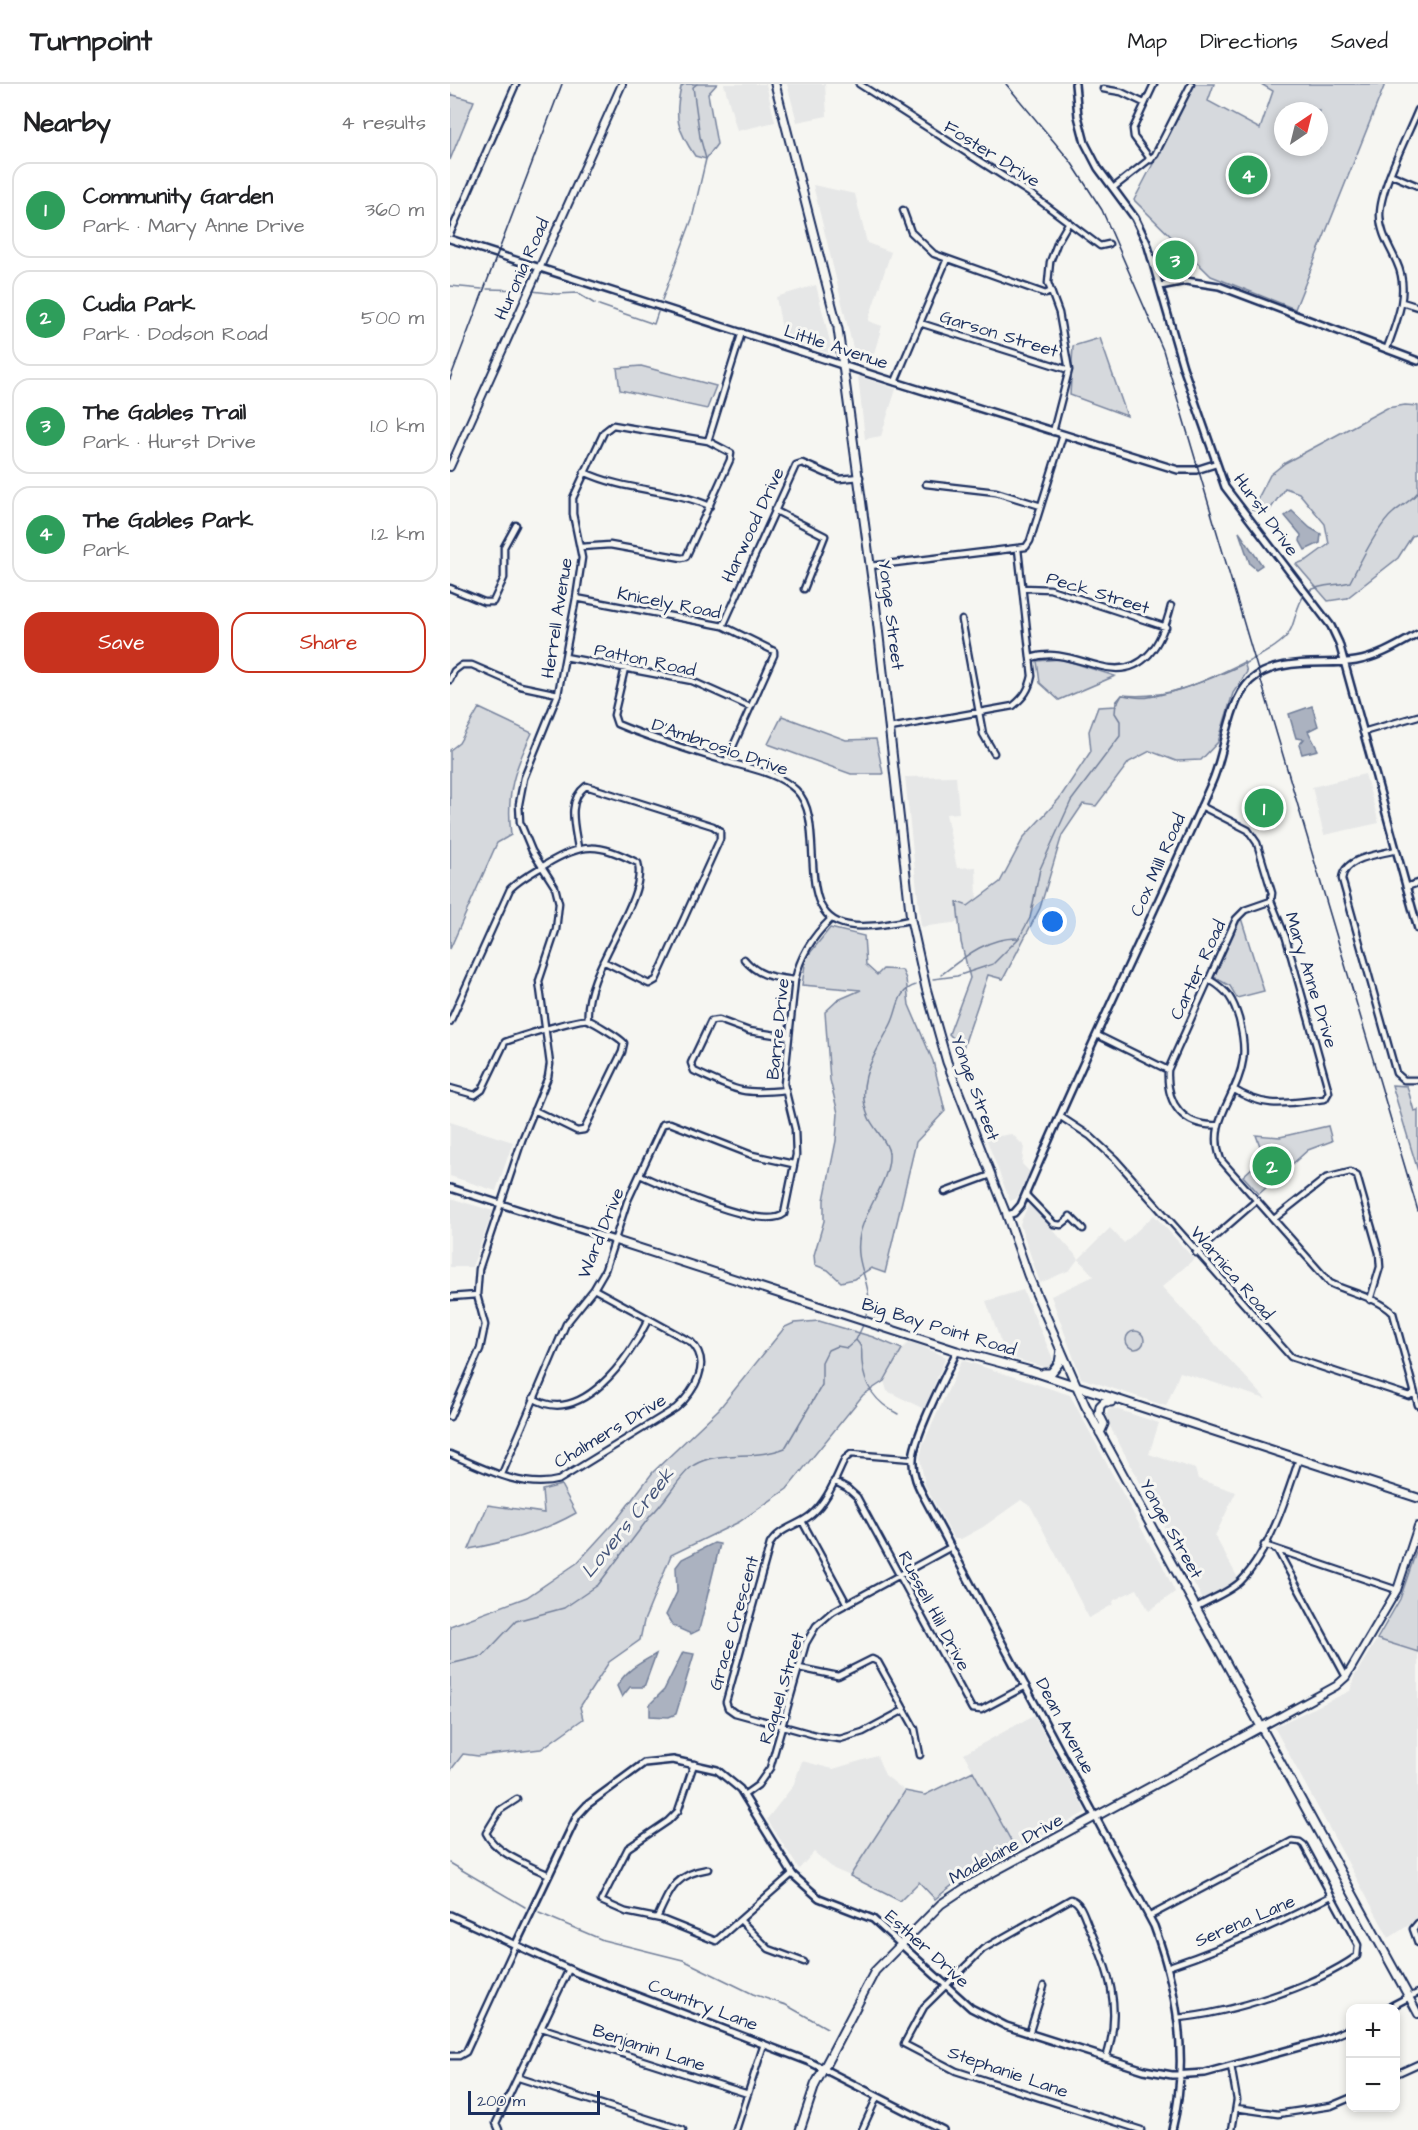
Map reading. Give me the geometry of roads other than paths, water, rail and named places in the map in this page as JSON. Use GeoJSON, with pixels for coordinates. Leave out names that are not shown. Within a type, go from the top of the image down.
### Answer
{"type":"FeatureCollection","features":[{"type":"Feature","properties":{"kind":"main road","name":"Huronia Road"},"geometry":{"type":"LineString","coordinates":[[450,467],[622,84]]}},
{"type":"Feature","properties":{"kind":"main road","name":"Yonge Street"},"geometry":{"type":"LineString","coordinates":[[776,84],[838,327],[845,365],[890,728],[911,920],[926,987],[947,1062],[1028,1275],[1077,1388],[1418,2014]]}},
{"type":"Feature","properties":{"kind":"main road","name":"Big Bay Point Road"},"geometry":{"type":"LineString","coordinates":[[614,1240],[957,1351],[1030,1371],[1418,1498]]}},
{"type":"Feature","properties":{"kind":"main road"},"geometry":{"type":"LineString","coordinates":[[1030,1371],[1051,1373],[1059,1363],[1061,1350]]}},
{"type":"Feature","properties":{"kind":"main road"},"geometry":{"type":"LineString","coordinates":[[1100,1433],[1104,1424],[1099,1413],[1101,1405],[1106,1401],[1122,1402]]}},
{"type":"Feature","properties":{"kind":"main road"},"geometry":{"type":"LineString","coordinates":[[1261,1727],[1336,1686],[1346,1677],[1397,1590],[1418,1526]]}},
{"type":"Feature","properties":{"kind":"main road","name":"Madelaine Drive"},"geometry":{"type":"LineString","coordinates":[[800,2130],[814,2085],[874,1972],[952,1895],[1261,1727]]}},
{"type":"Feature","properties":{"kind":"street"},"geometry":{"type":"LineString","coordinates":[[450,234],[516,84]]}},
{"type":"Feature","properties":{"kind":"street","name":"Foster Drive"},"geometry":{"type":"LineString","coordinates":[[859,84],[1031,194],[1100,246],[1109,244]]}},
{"type":"Feature","properties":{"kind":"street","name":"Hurst Drive"},"geometry":{"type":"LineString","coordinates":[[1075,84],[1078,120],[1085,143],[1141,229],[1215,464],[1225,487],[1336,637],[1345,661],[1418,929]]}},
{"type":"Feature","properties":{"kind":"street"},"geometry":{"type":"LineString","coordinates":[[1151,160],[1133,133],[1154,84]]}},
{"type":"Feature","properties":{"kind":"street"},"geometry":{"type":"LineString","coordinates":[[1113,188],[1151,160],[1191,84]]}},
{"type":"Feature","properties":{"kind":"street"},"geometry":{"type":"LineString","coordinates":[[1103,89],[1121,92],[1144,103]]}},
{"type":"Feature","properties":{"kind":"street"},"geometry":{"type":"LineString","coordinates":[[1387,348],[1402,302],[1400,273],[1385,240],[1380,219],[1381,204],[1418,110]]}},
{"type":"Feature","properties":{"kind":"street"},"geometry":{"type":"LineString","coordinates":[[1392,175],[1418,186]]}},
{"type":"Feature","properties":{"kind":"street"},"geometry":{"type":"LineString","coordinates":[[903,210],[903,215],[919,243],[934,254],[1046,294],[1049,292]]}},
{"type":"Feature","properties":{"kind":"street"},"geometry":{"type":"LineString","coordinates":[[1053,432],[1069,370],[1059,313],[1049,292],[1050,262],[1069,222]]}},
{"type":"Feature","properties":{"kind":"street","name":"Little Avenue"},"geometry":{"type":"LineString","coordinates":[[450,239],[1178,470],[1196,470],[1215,464]]}},
{"type":"Feature","properties":{"kind":"street"},"geometry":{"type":"LineString","coordinates":[[895,382],[947,259]]}},
{"type":"Feature","properties":{"kind":"street"},"geometry":{"type":"LineString","coordinates":[[1160,286],[1197,282],[1219,286],[1418,361]]}},
{"type":"Feature","properties":{"kind":"street"},"geometry":{"type":"LineString","coordinates":[[1402,302],[1418,307]]}},
{"type":"Feature","properties":{"kind":"street","name":"Garson Street"},"geometry":{"type":"LineString","coordinates":[[920,323],[1069,370]]}},
{"type":"Feature","properties":{"kind":"street"},"geometry":{"type":"LineString","coordinates":[[580,548],[610,545],[684,558],[731,457],[728,450],[708,441],[742,332]]}},
{"type":"Feature","properties":{"kind":"street","name":"Herrell Avenue"},"geometry":{"type":"LineString","coordinates":[[450,680],[454,671],[462,664],[472,665],[520,686],[558,694],[582,565],[573,505],[584,472],[604,432],[613,425],[708,441]]}},
{"type":"Feature","properties":{"kind":"street"},"geometry":{"type":"LineString","coordinates":[[870,566],[1018,549],[1030,543],[1064,435]]}},
{"type":"Feature","properties":{"kind":"street","name":"Harwood Drive"},"geometry":{"type":"LineString","coordinates":[[723,626],[792,471],[800,463],[839,479],[860,477]]}},
{"type":"Feature","properties":{"kind":"street"},"geometry":{"type":"LineString","coordinates":[[584,472],[614,485],[685,497],[710,506]]}},
{"type":"Feature","properties":{"kind":"street"},"geometry":{"type":"LineString","coordinates":[[926,484],[996,492],[1041,506]]}},
{"type":"Feature","properties":{"kind":"street"},"geometry":{"type":"LineString","coordinates":[[774,510],[820,531],[825,536],[804,589]]}},
{"type":"Feature","properties":{"kind":"street"},"geometry":{"type":"LineString","coordinates":[[450,588],[484,602],[493,602],[504,579],[504,547],[516,525]]}},
{"type":"Feature","properties":{"kind":"street"},"geometry":{"type":"LineString","coordinates":[[890,728],[1013,706],[1023,698],[1029,688],[1031,658],[1018,549]]}},
{"type":"Feature","properties":{"kind":"street","name":"Peck Street"},"geometry":{"type":"LineString","coordinates":[[1023,588],[1050,589],[1166,627]]}},
{"type":"Feature","properties":{"kind":"street","name":"Knicely Road"},"geometry":{"type":"LineString","coordinates":[[576,598],[723,626],[774,651],[726,762]]}},
{"type":"Feature","properties":{"kind":"street"},"geometry":{"type":"LineString","coordinates":[[1031,658],[1052,654],[1103,668],[1131,665],[1155,649],[1166,627],[1171,606]]}},
{"type":"Feature","properties":{"kind":"street"},"geometry":{"type":"LineString","coordinates":[[962,620],[963,637],[983,734],[994,753]]}},
{"type":"Feature","properties":{"kind":"street","name":"Cox Mill Road"},"geometry":{"type":"LineString","coordinates":[[1006,1215],[1014,1213],[1026,1195],[1201,806],[1222,756],[1234,709],[1250,681],[1263,672],[1278,668],[1345,661],[1383,654],[1418,634]]}},
{"type":"Feature","properties":{"kind":"street","name":"Patton Road"},"geometry":{"type":"LineString","coordinates":[[565,657],[692,681],[750,706]]}},
{"type":"Feature","properties":{"kind":"street","name":"D'Ambrosio Drive"},"geometry":{"type":"LineString","coordinates":[[625,668],[614,715],[617,724],[786,782],[798,791],[808,810],[817,898],[831,919]]}},
{"type":"Feature","properties":{"kind":"street"},"geometry":{"type":"LineString","coordinates":[[450,1418],[480,1349],[485,1324],[477,1294],[479,1269],[534,1110],[548,1077],[550,1064],[539,981],[556,930],[559,903],[555,887],[532,851],[520,822],[519,804],[524,778],[558,694]]}},
{"type":"Feature","properties":{"kind":"street"},"geometry":{"type":"LineString","coordinates":[[1363,732],[1418,716]]}},
{"type":"Feature","properties":{"kind":"street"},"geometry":{"type":"LineString","coordinates":[[578,848],[573,815],[579,792],[586,786],[713,826],[720,831],[720,839],[656,980],[649,984],[603,961]]}},
{"type":"Feature","properties":{"kind":"street","name":"Mary Anne Drive"},"geometry":{"type":"LineString","coordinates":[[1201,806],[1248,830],[1257,843],[1272,893],[1271,901],[1286,938],[1329,1092],[1325,1099],[1276,1105],[1264,1104],[1233,1089]]}},
{"type":"Feature","properties":{"kind":"street"},"geometry":{"type":"LineString","coordinates":[[450,1022],[510,890],[519,880],[568,851],[578,848],[602,849],[628,858],[638,863],[641,873],[591,988],[588,1019]]}},
{"type":"Feature","properties":{"kind":"street"},"geometry":{"type":"LineString","coordinates":[[1396,850],[1352,862],[1345,868],[1342,879],[1396,1073],[1404,1080],[1418,1080]]}},
{"type":"Feature","properties":{"kind":"street"},"geometry":{"type":"LineString","coordinates":[[1406,887],[1418,883]]}},
{"type":"Feature","properties":{"kind":"street","name":"Carter Road"},"geometry":{"type":"LineString","coordinates":[[1168,1070],[1236,919],[1245,910],[1271,901]]}},
{"type":"Feature","properties":{"kind":"street"},"geometry":{"type":"LineString","coordinates":[[831,919],[847,926],[911,920]]}},
{"type":"Feature","properties":{"kind":"street","name":"Barre Drive"},"geometry":{"type":"LineString","coordinates":[[640,1175],[690,1197],[770,1219],[784,1214],[796,1155],[795,1129],[784,1084],[795,980],[806,949],[831,919]]}},
{"type":"Feature","properties":{"kind":"street"},"geometry":{"type":"LineString","coordinates":[[744,959],[754,971],[766,976],[795,980]]}},
{"type":"Feature","properties":{"kind":"street"},"geometry":{"type":"LineString","coordinates":[[1210,980],[1227,991],[1240,1022],[1243,1062],[1218,1125],[1216,1148],[1221,1160],[1330,1283],[1384,1305],[1393,1313],[1418,1405]]}},
{"type":"Feature","properties":{"kind":"street"},"geometry":{"type":"LineString","coordinates":[[450,1088],[475,1095],[482,1090],[505,1042],[546,1029],[588,1019],[618,1036],[624,1043],[590,1123],[584,1130],[577,1131],[534,1110]]}},
{"type":"Feature","properties":{"kind":"street"},"geometry":{"type":"LineString","coordinates":[[786,1090],[754,1094],[740,1092],[694,1071],[691,1063],[711,1022],[719,1020],[749,1031],[789,1037]]}},
{"type":"Feature","properties":{"kind":"street"},"geometry":{"type":"LineString","coordinates":[[1097,1035],[1168,1070],[1167,1087],[1176,1110],[1183,1117],[1204,1125],[1218,1125]]}},
{"type":"Feature","properties":{"kind":"street","name":"Warnica Road"},"geometry":{"type":"LineString","coordinates":[[1061,1117],[1090,1136],[1115,1159],[1196,1253],[1291,1357],[1409,1396],[1414,1393]]}},
{"type":"Feature","properties":{"kind":"street","name":"Ward Drive"},"geometry":{"type":"LineString","coordinates":[[502,1474],[566,1324],[594,1289],[604,1270],[640,1175],[663,1124],[670,1123],[752,1155],[793,1164]]}},
{"type":"Feature","properties":{"kind":"street"},"geometry":{"type":"LineString","coordinates":[[1274,1219],[1326,1178],[1350,1172],[1357,1176],[1380,1253],[1380,1267],[1370,1300]]}},
{"type":"Feature","properties":{"kind":"street"},"geometry":{"type":"LineString","coordinates":[[945,1192],[991,1175]]}},
{"type":"Feature","properties":{"kind":"street","name":"Big Bay Point Road"},"geometry":{"type":"LineString","coordinates":[[450,1188],[614,1240]]}},
{"type":"Feature","properties":{"kind":"street"},"geometry":{"type":"LineString","coordinates":[[1026,1195],[1054,1224],[1061,1225],[1070,1216],[1083,1229]]}},
{"type":"Feature","properties":{"kind":"street"},"geometry":{"type":"LineString","coordinates":[[1196,1253],[1256,1201]]}},
{"type":"Feature","properties":{"kind":"street","name":"Chalmers Drive"},"geometry":{"type":"LineString","coordinates":[[450,1455],[530,1483],[544,1484],[559,1480],[676,1408],[685,1400],[700,1372],[698,1348],[594,1289]]}},
{"type":"Feature","properties":{"kind":"street"},"geometry":{"type":"LineString","coordinates":[[450,1297],[477,1294]]}},
{"type":"Feature","properties":{"kind":"street"},"geometry":{"type":"LineString","coordinates":[[533,1398],[542,1404],[562,1406],[572,1403],[606,1382],[625,1361],[648,1320]]}},
{"type":"Feature","properties":{"kind":"street","name":"Dean Avenue"},"geometry":{"type":"LineString","coordinates":[[957,1351],[917,1441],[913,1459],[918,1487],[1150,1916],[1167,1967],[1177,2019],[1179,2075],[1172,2130]]}},
{"type":"Feature","properties":{"kind":"street","name":"Grace Crescent"},"geometry":{"type":"LineString","coordinates":[[904,1710],[863,1732],[846,1738],[825,1738],[731,1711],[726,1702],[770,1544],[779,1533],[802,1521],[822,1504],[845,1459],[851,1454],[913,1459]]}},
{"type":"Feature","properties":{"kind":"street"},"geometry":{"type":"LineString","coordinates":[[1197,1607],[1240,1583],[1264,1545],[1286,1498],[1299,1459]]}},
{"type":"Feature","properties":{"kind":"street","name":"Russell Hill Drive"},"geometry":{"type":"LineString","coordinates":[[834,1481],[847,1488],[856,1497],[972,1709],[981,1710],[1026,1686]]}},
{"type":"Feature","properties":{"kind":"street"},"geometry":{"type":"LineString","coordinates":[[802,1521],[847,1604]]}},
{"type":"Feature","properties":{"kind":"street"},"geometry":{"type":"LineString","coordinates":[[1264,1545],[1397,1590]]}},
{"type":"Feature","properties":{"kind":"street","name":"Raquel Street"},"geometry":{"type":"LineString","coordinates":[[744,1795],[758,1785],[768,1772],[806,1643],[816,1626],[847,1604],[951,1547]]}},
{"type":"Feature","properties":{"kind":"street"},"geometry":{"type":"LineString","coordinates":[[1278,1551],[1346,1677]]}},
{"type":"Feature","properties":{"kind":"street"},"geometry":{"type":"LineString","coordinates":[[799,1668],[838,1676],[875,1660],[915,1730],[920,1755]]}},
{"type":"Feature","properties":{"kind":"street","name":"Esther Drive"},"geometry":{"type":"LineString","coordinates":[[450,2056],[459,2056],[466,2052],[577,1816],[587,1805],[644,1763],[673,1760],[723,1773],[744,1795],[792,1874],[819,1898],[873,1919],[902,1943],[946,1986],[983,2016],[1029,2034],[1148,2071],[1179,2075],[1231,2067],[1321,2042],[1346,2031]]}},
{"type":"Feature","properties":{"kind":"street"},"geometry":{"type":"LineString","coordinates":[[694,1764],[678,1811],[668,1821],[628,1848],[601,1901],[624,1912],[657,1918],[716,1941],[792,1874]]}},
{"type":"Feature","properties":{"kind":"street"},"geometry":{"type":"LineString","coordinates":[[517,1799],[500,1810],[486,1833],[489,1839],[513,1857],[549,1875]]}},
{"type":"Feature","properties":{"kind":"street"},"geometry":{"type":"LineString","coordinates":[[1150,1916],[1294,1841],[1304,1845],[1358,1946],[1357,1956],[1298,1988],[1196,2017],[1177,2019]]}},
{"type":"Feature","properties":{"kind":"street"},"geometry":{"type":"LineString","coordinates":[[657,1918],[676,1882],[689,1874],[708,1869]]}},
{"type":"Feature","properties":{"kind":"street","name":"Serena Lane"},"geometry":{"type":"LineString","coordinates":[[1167,1967],[1243,1939],[1331,1896]]}},
{"type":"Feature","properties":{"kind":"street"},"geometry":{"type":"LineString","coordinates":[[946,1986],[988,1945],[1066,1900],[1073,1900],[1078,1904],[1101,1953],[1111,1981],[1114,2022],[1106,2058]]}},
{"type":"Feature","properties":{"kind":"street","name":"Country Lane"},"geometry":{"type":"LineString","coordinates":[[450,1915],[569,1969],[823,2068],[943,2130]]}},
{"type":"Feature","properties":{"kind":"street"},"geometry":{"type":"LineString","coordinates":[[740,1920],[768,1949],[804,1962]]}},
{"type":"Feature","properties":{"kind":"street"},"geometry":{"type":"LineString","coordinates":[[1416,1924],[1413,1933],[1418,1942]]}},
{"type":"Feature","properties":{"kind":"street"},"geometry":{"type":"LineString","coordinates":[[500,2130],[496,2123],[569,1969]]}},
{"type":"Feature","properties":{"kind":"street","name":"Stephanie Lane"},"geometry":{"type":"LineString","coordinates":[[946,1986],[923,2008],[904,2044],[956,2071],[1141,2130]]}},
{"type":"Feature","properties":{"kind":"street"},"geometry":{"type":"LineString","coordinates":[[1029,2034],[1044,1986]]}},
{"type":"Feature","properties":{"kind":"street"},"geometry":{"type":"LineString","coordinates":[[1396,2004],[1418,1993]]}},
{"type":"Feature","properties":{"kind":"street","name":"Benjamin Lane"},"geometry":{"type":"LineString","coordinates":[[542,2028],[748,2094]]}},
{"type":"Feature","properties":{"kind":"street"},"geometry":{"type":"LineString","coordinates":[[736,2130],[764,2044]]}},
{"type":"Feature","properties":{"kind":"street"},"geometry":{"type":"LineString","coordinates":[[1400,2072],[1418,2064]]}},
{"type":"Feature","properties":{"kind":"street"},"geometry":{"type":"LineString","coordinates":[[1231,2067],[1237,2090],[1232,2130]]}},
{"type":"Feature","properties":{"kind":"street"},"geometry":{"type":"LineString","coordinates":[[519,2078],[683,2130]]}},
{"type":"Feature","properties":{"kind":"street"},"geometry":{"type":"LineString","coordinates":[[862,2130],[877,2097]]}},
{"type":"Feature","properties":{"kind":"street"},"geometry":{"type":"LineString","coordinates":[[1236,2108],[1278,2114],[1331,2106],[1346,2100]]}},
{"type":"Feature","properties":{"kind":"waterway"},"geometry":{"type":"LineString","coordinates":[[662,300],[692,219],[706,159],[700,137],[693,87],[697,84]]}},
{"type":"Feature","properties":{"kind":"waterway"},"geometry":{"type":"LineString","coordinates":[[450,286],[482,289]]}},
{"type":"Feature","properties":{"kind":"waterway"},"geometry":{"type":"LineString","coordinates":[[487,289],[525,290]]}},
{"type":"Feature","properties":{"kind":"waterway"},"geometry":{"type":"LineString","coordinates":[[532,291],[557,294],[577,293],[595,304]]}},
{"type":"Feature","properties":{"kind":"waterway"},"geometry":{"type":"LineString","coordinates":[[599,305],[654,324],[658,312]]}},
{"type":"Feature","properties":{"kind":"waterway","name":"Lovers Creek"},"geometry":{"type":"LineString","coordinates":[[1308,591],[1350,582],[1381,526],[1418,492]]}},
{"type":"Feature","properties":{"kind":"waterway","name":"Lovers Creek"},"geometry":{"type":"LineString","coordinates":[[933,979],[957,976],[993,964],[1019,938],[1030,918],[1040,869],[1071,801],[1120,736],[1120,721],[1115,713],[1116,702],[1122,695],[1143,698],[1181,689],[1258,657],[1273,648],[1288,634],[1305,594]]}},
{"type":"Feature","properties":{"kind":"waterway"},"geometry":{"type":"LineString","coordinates":[[941,975],[977,949],[997,941],[1019,938]]}},
{"type":"Feature","properties":{"kind":"waterway","name":"Lovers Creek"},"geometry":{"type":"LineString","coordinates":[[865,1319],[869,1301],[860,1262],[860,1234],[889,1163],[886,1144],[869,1118],[865,1105],[865,1080],[873,1057],[894,1018],[901,996],[916,985]]}},
{"type":"Feature","properties":{"kind":"waterway","name":"Lovers Creek"},"geometry":{"type":"LineString","coordinates":[[450,1664],[483,1656],[516,1621],[564,1608],[598,1585],[651,1515],[688,1469],[694,1465],[714,1458],[762,1454],[785,1448],[822,1385],[822,1362],[828,1350],[837,1346],[847,1348],[856,1340],[864,1323]]}},
{"type":"Feature","properties":{"kind":"waterway"},"geometry":{"type":"LineString","coordinates":[[856,1340],[861,1348],[863,1371],[868,1387],[883,1405],[898,1414]]}},
{"type":"Feature","properties":{"kind":"waterway"},"geometry":{"type":"LineString","coordinates":[[450,1863],[525,1907]]}},
{"type":"Feature","properties":{"kind":"waterway"},"geometry":{"type":"LineString","coordinates":[[539,1913],[603,1940],[683,1960],[753,1994],[786,2005],[827,2028]]}},
{"type":"Feature","properties":{"kind":"railway"},"geometry":{"type":"LineString","coordinates":[[450,379],[562,84]]}},
{"type":"Feature","properties":{"kind":"railway"},"geometry":{"type":"LineString","coordinates":[[1006,84],[1071,162],[1102,210],[1163,350],[1418,1211]]}},
{"type":"Feature","properties":{"kind":"place","name":"The Gables Park"},"geometry":{"type":"Point","coordinates":[1248,175]}},
{"type":"Feature","properties":{"kind":"place","name":"The Gables Trail"},"geometry":{"type":"Point","coordinates":[1175,260]}},
{"type":"Feature","properties":{"kind":"place","name":"Community Garden"},"geometry":{"type":"Point","coordinates":[1264,808]}},
{"type":"Feature","properties":{"kind":"place","name":"Cudia Park"},"geometry":{"type":"Point","coordinates":[1272,1166]}}]}
